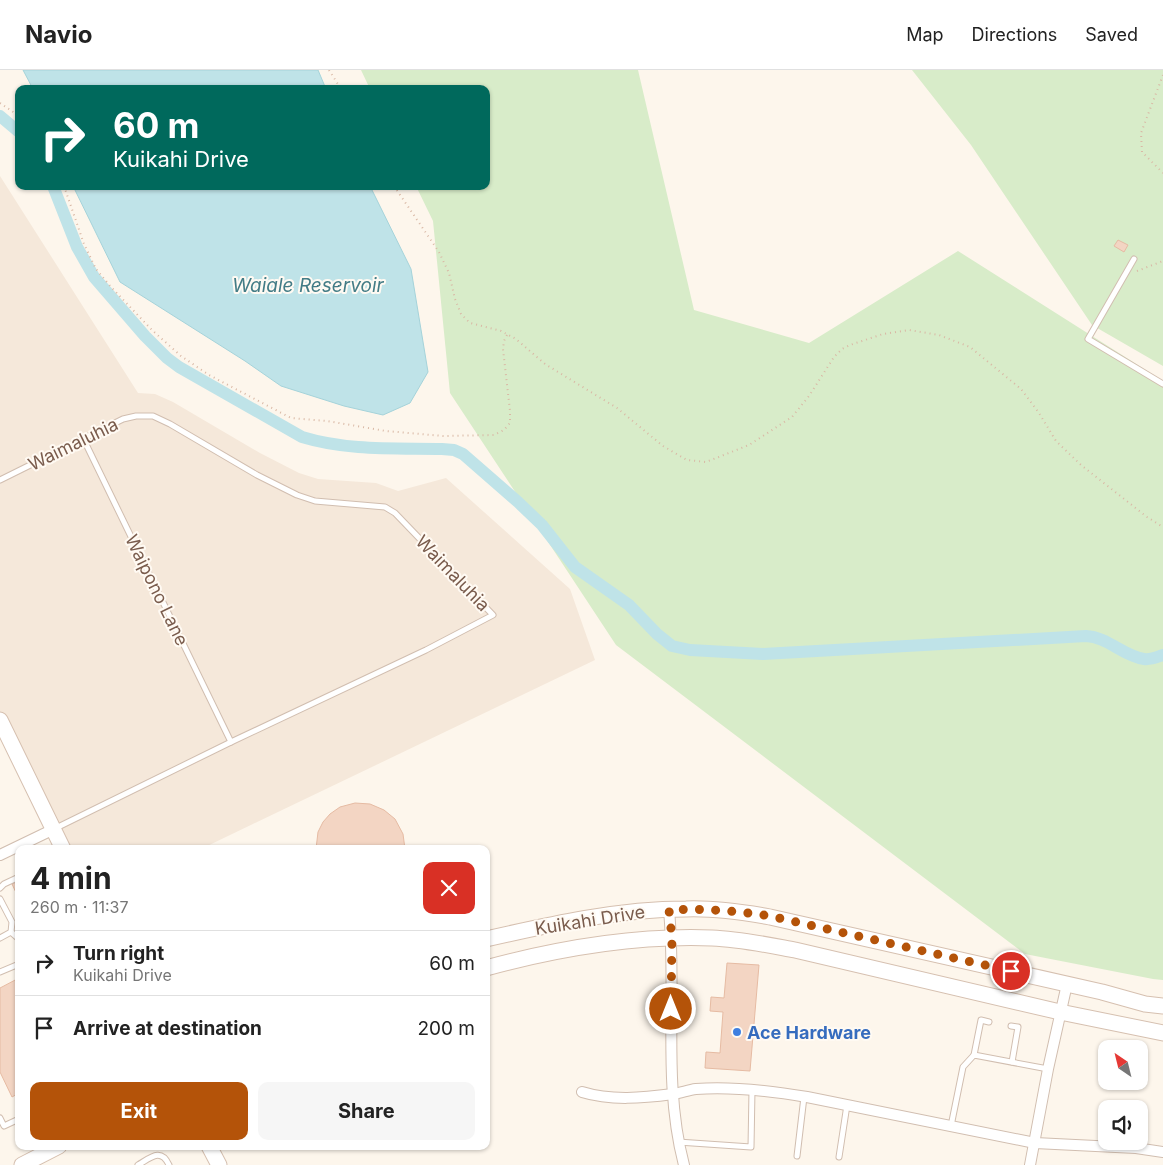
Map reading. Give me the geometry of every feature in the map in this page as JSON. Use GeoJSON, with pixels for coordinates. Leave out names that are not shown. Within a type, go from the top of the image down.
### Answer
{"type":"FeatureCollection","features":[{"type":"Feature","properties":{"kind":"main road"},"geometry":{"type":"LineString","coordinates":[[0,720],[62,845]]}},
{"type":"Feature","properties":{"kind":"main road","name":"Kuikahi Drive"},"geometry":{"type":"LineString","coordinates":[[490,938],[593,916],[686,908],[732,911],[770,916],[1067,984],[1145,1004],[1163,1006]]}},
{"type":"Feature","properties":{"kind":"main road","name":"Kuikahi Drive"},"geometry":{"type":"LineString","coordinates":[[490,967],[603,943],[644,938],[714,938],[755,942],[1060,1012],[1163,1033]]}},
{"type":"Feature","properties":{"kind":"main road"},"geometry":{"type":"LineString","coordinates":[[22,1165],[51,1150]]}},
{"type":"Feature","properties":{"kind":"main road"},"geometry":{"type":"LineString","coordinates":[[211,1150],[219,1165]]}},
{"type":"Feature","properties":{"kind":"street"},"geometry":{"type":"LineString","coordinates":[[21,845],[54,829]]}},
{"type":"Feature","properties":{"kind":"street"},"geometry":{"type":"LineString","coordinates":[[0,855],[15,848]]}},
{"type":"Feature","properties":{"kind":"street"},"geometry":{"type":"LineString","coordinates":[[669,910],[672,938],[671,1062],[678,1142],[684,1165]]}},
{"type":"Feature","properties":{"kind":"street"},"geometry":{"type":"LineString","coordinates":[[1030,1165],[1048,1069],[1067,984]]}},
{"type":"Feature","properties":{"kind":"street"},"geometry":{"type":"LineString","coordinates":[[582,1092],[597,1097],[612,1098],[673,1094],[695,1089],[752,1090],[804,1096],[1034,1143],[1136,1148],[1163,1152]]}},
{"type":"Feature","properties":{"kind":"lane"},"geometry":{"type":"LineString","coordinates":[[1134,259],[1088,339],[1163,384]]}},
{"type":"Feature","properties":{"kind":"lane","name":"Waimaluhia"},"geometry":{"type":"LineString","coordinates":[[0,480],[123,419],[136,416],[152,416],[170,424],[257,475],[296,495],[315,501],[385,507],[395,513],[493,615],[426,650],[231,742],[54,829]]}},
{"type":"Feature","properties":{"kind":"lane","name":"Waipono Lane"},"geometry":{"type":"LineString","coordinates":[[83,438],[231,742]]}},
{"type":"Feature","properties":{"kind":"lane"},"geometry":{"type":"LineString","coordinates":[[0,888],[15,879]]}},
{"type":"Feature","properties":{"kind":"lane"},"geometry":{"type":"LineString","coordinates":[[0,899],[12,922],[11,932]]}},
{"type":"Feature","properties":{"kind":"lane"},"geometry":{"type":"LineString","coordinates":[[11,932],[15,936]]}},
{"type":"Feature","properties":{"kind":"lane"},"geometry":{"type":"LineString","coordinates":[[0,938],[15,932]]}},
{"type":"Feature","properties":{"kind":"lane"},"geometry":{"type":"LineString","coordinates":[[0,972],[15,966]]}},
{"type":"Feature","properties":{"kind":"lane"},"geometry":{"type":"LineString","coordinates":[[951,1126],[963,1066],[974,1056],[981,1020],[988,1022]]}},
{"type":"Feature","properties":{"kind":"lane"},"geometry":{"type":"LineString","coordinates":[[1011,1026],[1018,1027],[1012,1062]]}},
{"type":"Feature","properties":{"kind":"lane"},"geometry":{"type":"LineString","coordinates":[[978,1035],[985,1036]]}},
{"type":"Feature","properties":{"kind":"lane"},"geometry":{"type":"LineString","coordinates":[[1009,1040],[1016,1041]]}},
{"type":"Feature","properties":{"kind":"lane"},"geometry":{"type":"LineString","coordinates":[[974,1056],[1048,1069]]}},
{"type":"Feature","properties":{"kind":"lane"},"geometry":{"type":"LineString","coordinates":[[678,1142],[751,1147],[752,1090]]}},
{"type":"Feature","properties":{"kind":"lane"},"geometry":{"type":"LineString","coordinates":[[797,1156],[804,1096]]}},
{"type":"Feature","properties":{"kind":"lane"},"geometry":{"type":"LineString","coordinates":[[839,1157],[847,1105]]}},
{"type":"Feature","properties":{"kind":"lane"},"geometry":{"type":"LineString","coordinates":[[0,1118],[4,1126],[15,1121]]}},
{"type":"Feature","properties":{"kind":"lane"},"geometry":{"type":"LineString","coordinates":[[138,1165],[161,1155],[166,1158],[169,1165]]}},
{"type":"Feature","properties":{"kind":"path"},"geometry":{"type":"LineString","coordinates":[[329,70],[338,85]]}},
{"type":"Feature","properties":{"kind":"path"},"geometry":{"type":"LineString","coordinates":[[1163,76],[1141,133],[1142,152],[1163,173]]}},
{"type":"Feature","properties":{"kind":"path"},"geometry":{"type":"LineString","coordinates":[[0,103],[15,113]]}},
{"type":"Feature","properties":{"kind":"path"},"geometry":{"type":"LineString","coordinates":[[65,190],[84,244],[96,268],[111,287],[154,331],[181,356],[209,375],[291,418],[386,432],[444,436],[494,435],[504,430],[510,423],[503,349],[504,341],[508,335]]}},
{"type":"Feature","properties":{"kind":"path"},"geometry":{"type":"LineString","coordinates":[[397,190],[442,259],[449,273],[454,299],[461,314],[470,323],[501,331],[516,339],[545,364],[617,408],[662,446],[687,460],[706,462],[749,446],[792,417],[809,396],[834,357],[850,345],[883,334],[908,330],[939,335],[970,347],[1021,389],[1039,413],[1056,441],[1081,465],[1147,517],[1163,527]]}},
{"type":"Feature","properties":{"kind":"path"},"geometry":{"type":"LineString","coordinates":[[1124,277],[1163,260]]}},
{"type":"Feature","properties":{"kind":"shaded area"},"geometry":{"type":"Polygon","coordinates":[[[0,176],[138,393],[155,394],[173,402],[260,453],[299,473],[318,479],[376,483],[398,491],[446,478],[570,589],[595,660],[209,845],[61,845],[0,720],[0,176]]]}},
{"type":"Feature","properties":{"kind":"green space"},"geometry":{"type":"Polygon","coordinates":[[[361,70],[638,70],[694,310],[809,343],[958,251],[1163,381],[1163,980],[1025,954],[616,645],[450,393],[433,221],[418,190],[490,190],[490,85],[368,85],[361,70]]]}},
{"type":"Feature","properties":{"kind":"green space"},"geometry":{"type":"Polygon","coordinates":[[[912,70],[1163,70],[1163,366],[1092,325],[971,145],[912,70]]]}},
{"type":"Feature","properties":{"kind":"water"},"geometry":{"type":"Polygon","coordinates":[[[23,70],[318,70],[324,85],[31,85],[23,70]]]}},
{"type":"Feature","properties":{"kind":"water","name":"Waiale Reservoir"},"geometry":{"type":"Polygon","coordinates":[[[75,190],[372,190],[411,269],[428,372],[410,403],[383,415],[344,406],[281,386],[120,282],[75,190]]]}},
{"type":"Feature","properties":{"kind":"building"},"geometry":{"type":"Polygon","coordinates":[[[1118,240],[1128,245],[1124,252],[1114,246],[1118,240]]]}},
{"type":"Feature","properties":{"kind":"building"},"geometry":{"type":"Polygon","coordinates":[[[355,803],[370,804],[384,810],[395,819],[403,834],[404,845],[316,845],[318,832],[323,822],[340,807],[355,803]]]}},
{"type":"Feature","properties":{"kind":"building","name":"Ace Hardware"},"geometry":{"type":"Polygon","coordinates":[[[727,963],[759,965],[750,1071],[705,1068],[706,1052],[720,1053],[723,1012],[710,1011],[711,997],[724,998],[727,963]]]}},
{"type":"Feature","properties":{"kind":"building"},"geometry":{"type":"Polygon","coordinates":[[[15,980],[15,1095],[12,1097],[0,1072],[0,988],[15,980]]]}},
{"type":"Feature","properties":{"kind":"waterway"},"geometry":{"type":"LineString","coordinates":[[0,116],[15,129]]}},
{"type":"Feature","properties":{"kind":"waterway"},"geometry":{"type":"LineString","coordinates":[[55,190],[77,247],[94,277],[145,336],[179,367],[302,437],[354,447],[442,449],[454,450],[463,454],[542,525],[575,567],[629,605],[657,634],[672,646],[690,650],[763,654],[1086,636],[1094,637],[1144,659],[1163,655]]}},
{"type":"Feature","properties":{"kind":"place","name":"Ace Hardware"},"geometry":{"type":"Point","coordinates":[737,1032]}},
{"type":"Feature","properties":{"kind":"route"},"geometry":{"type":"LineString","coordinates":[[671,1009],[672,938],[669,910],[686,908],[770,916],[1011,971]]}}]}
